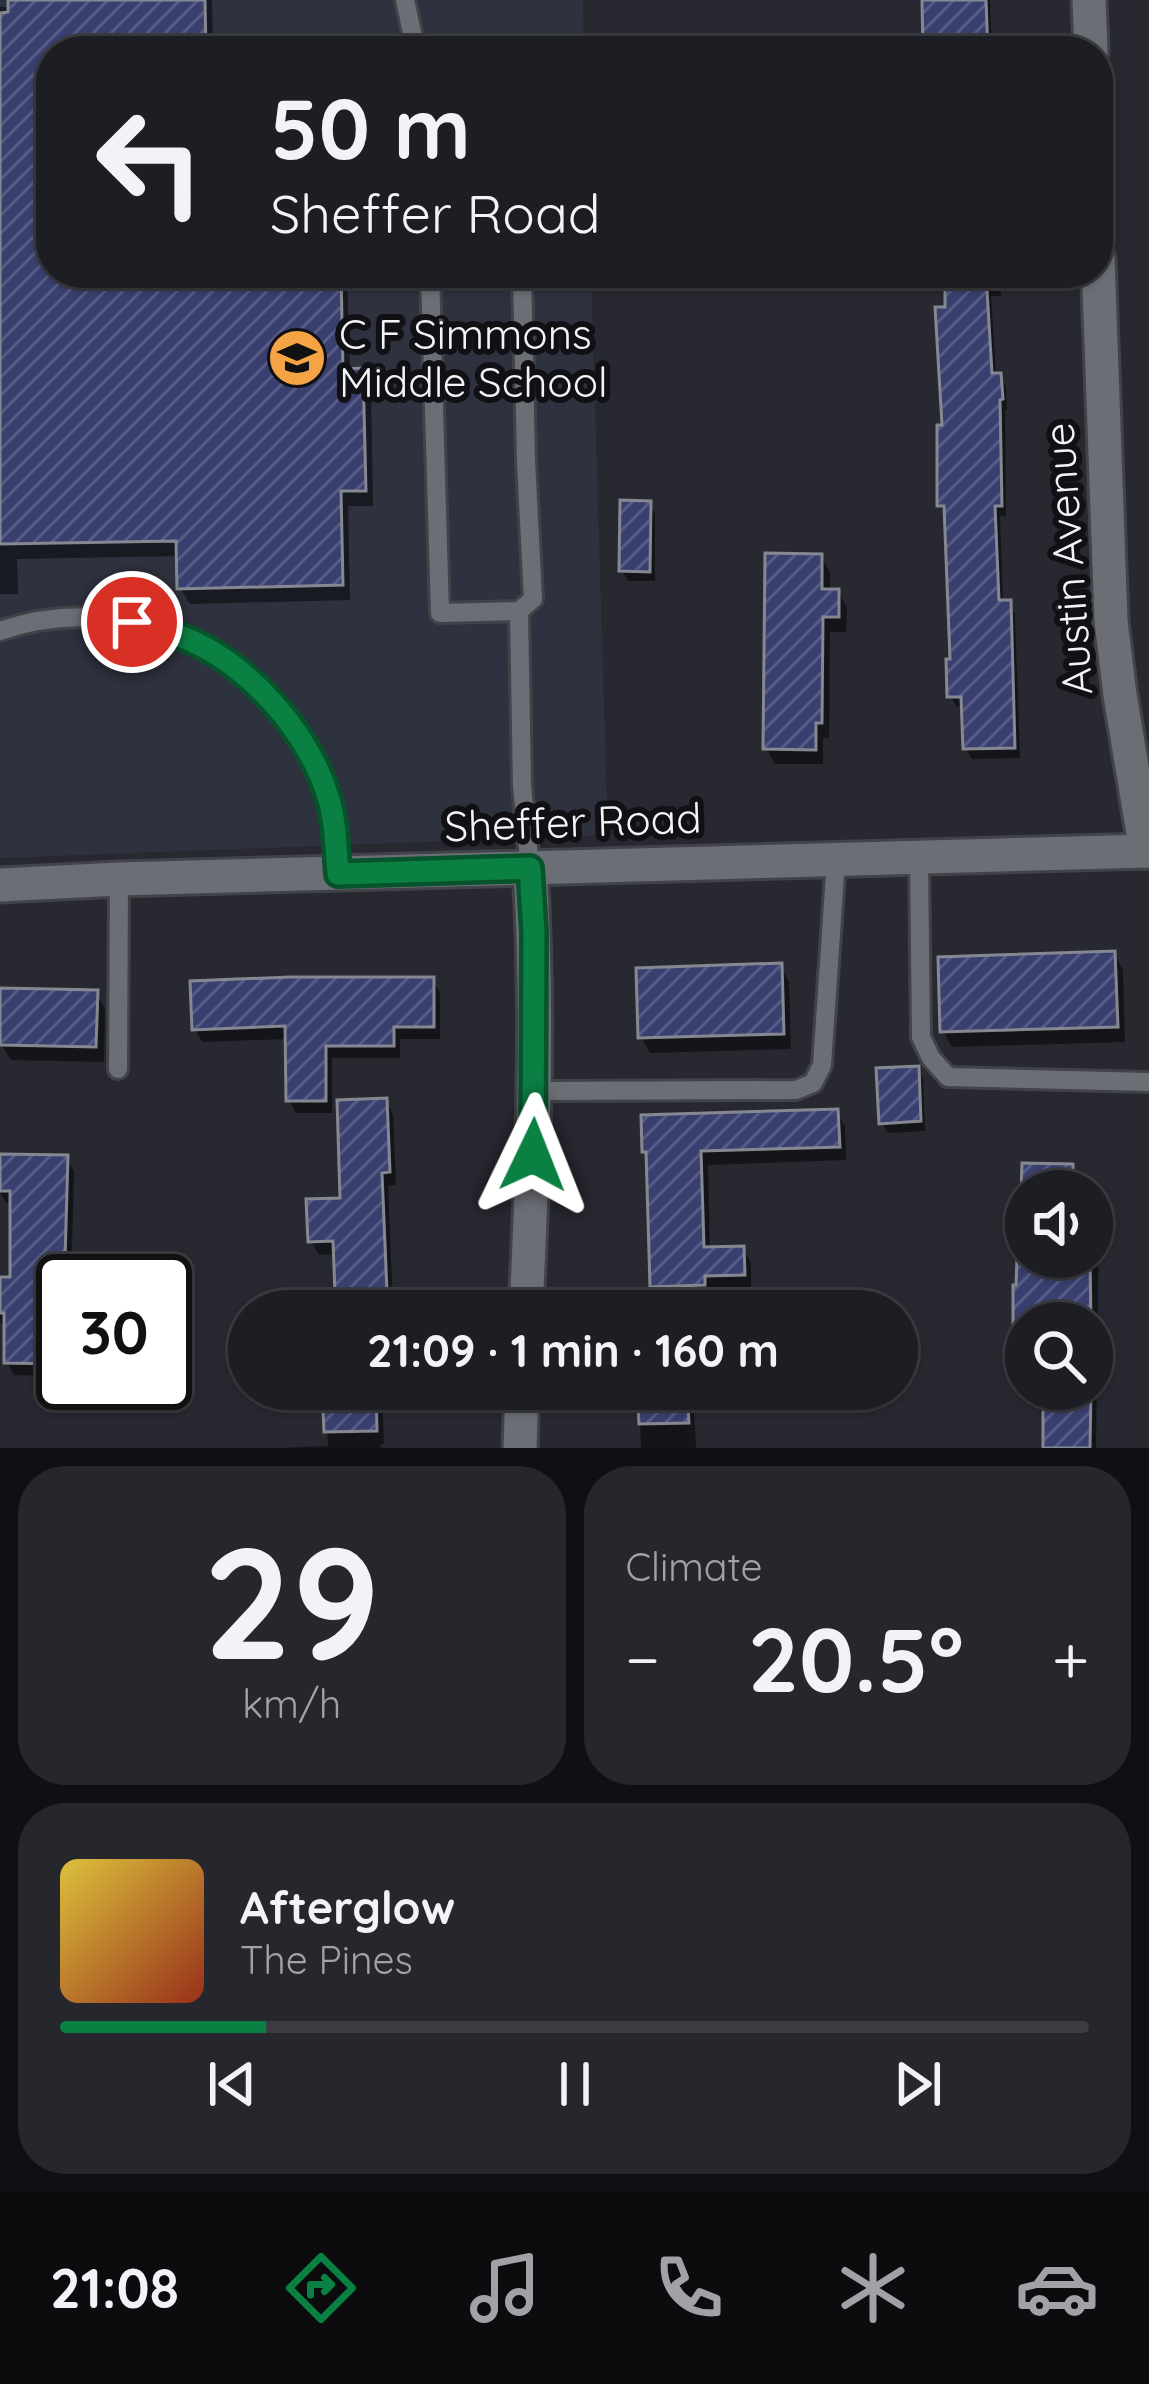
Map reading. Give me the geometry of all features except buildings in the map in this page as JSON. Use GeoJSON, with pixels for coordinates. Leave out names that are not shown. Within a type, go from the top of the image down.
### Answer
{"type":"FeatureCollection","features":[{"type":"Feature","properties":{"kind":"street"},"geometry":{"type":"LineString","coordinates":[[1089,0],[1090,36]]}},
{"type":"Feature","properties":{"kind":"street","name":"Austin Avenue"},"geometry":{"type":"LineString","coordinates":[[1099,288],[1111,621],[1147,851]]}},
{"type":"Feature","properties":{"kind":"street","name":"Sheffer Road"},"geometry":{"type":"LineString","coordinates":[[0,885],[1147,851]]}},
{"type":"Feature","properties":{"kind":"street"},"geometry":{"type":"LineString","coordinates":[[527,1290],[535,1091],[530,868]]}},
{"type":"Feature","properties":{"kind":"street"},"geometry":{"type":"LineString","coordinates":[[520,1448],[521,1410]]}},
{"type":"Feature","properties":{"kind":"lane"},"geometry":{"type":"LineString","coordinates":[[405,0],[413,36]]}},
{"type":"Feature","properties":{"kind":"lane"},"geometry":{"type":"LineString","coordinates":[[430,288],[440,613],[519,611],[533,599],[522,288]]}},
{"type":"Feature","properties":{"kind":"lane"},"geometry":{"type":"LineString","coordinates":[[519,611],[522,786],[530,868]]}},
{"type":"Feature","properties":{"kind":"lane"},"geometry":{"type":"LineString","coordinates":[[0,631],[75,616],[132,622],[180,636],[221,659],[295,727],[318,765],[331,806],[338,874]]}},
{"type":"Feature","properties":{"kind":"lane"},"geometry":{"type":"LineString","coordinates":[[919,858],[921,1037],[948,1077],[1149,1082]]}},
{"type":"Feature","properties":{"kind":"lane"},"geometry":{"type":"LineString","coordinates":[[535,1091],[796,1090],[813,1083],[822,1065],[836,860]]}},
{"type":"Feature","properties":{"kind":"lane"},"geometry":{"type":"LineString","coordinates":[[118,1069],[119,878]]}},
{"type":"Feature","properties":{"kind":"shaded area","name":"C F Simmons Middle School"},"geometry":{"type":"Polygon","coordinates":[[[0,0],[583,0],[584,36],[36,36],[36,288],[591,288],[608,835],[0,858],[0,0]]]}},
{"type":"Feature","properties":{"kind":"place","name":"C F Simmons Middle School"},"geometry":{"type":"Point","coordinates":[297,358]}},
{"type":"Feature","properties":{"kind":"route"},"geometry":{"type":"LineString","coordinates":[[132,622],[180,636],[221,659],[295,727],[318,765],[331,806],[338,874],[530,868],[533,1155]]}}]}
